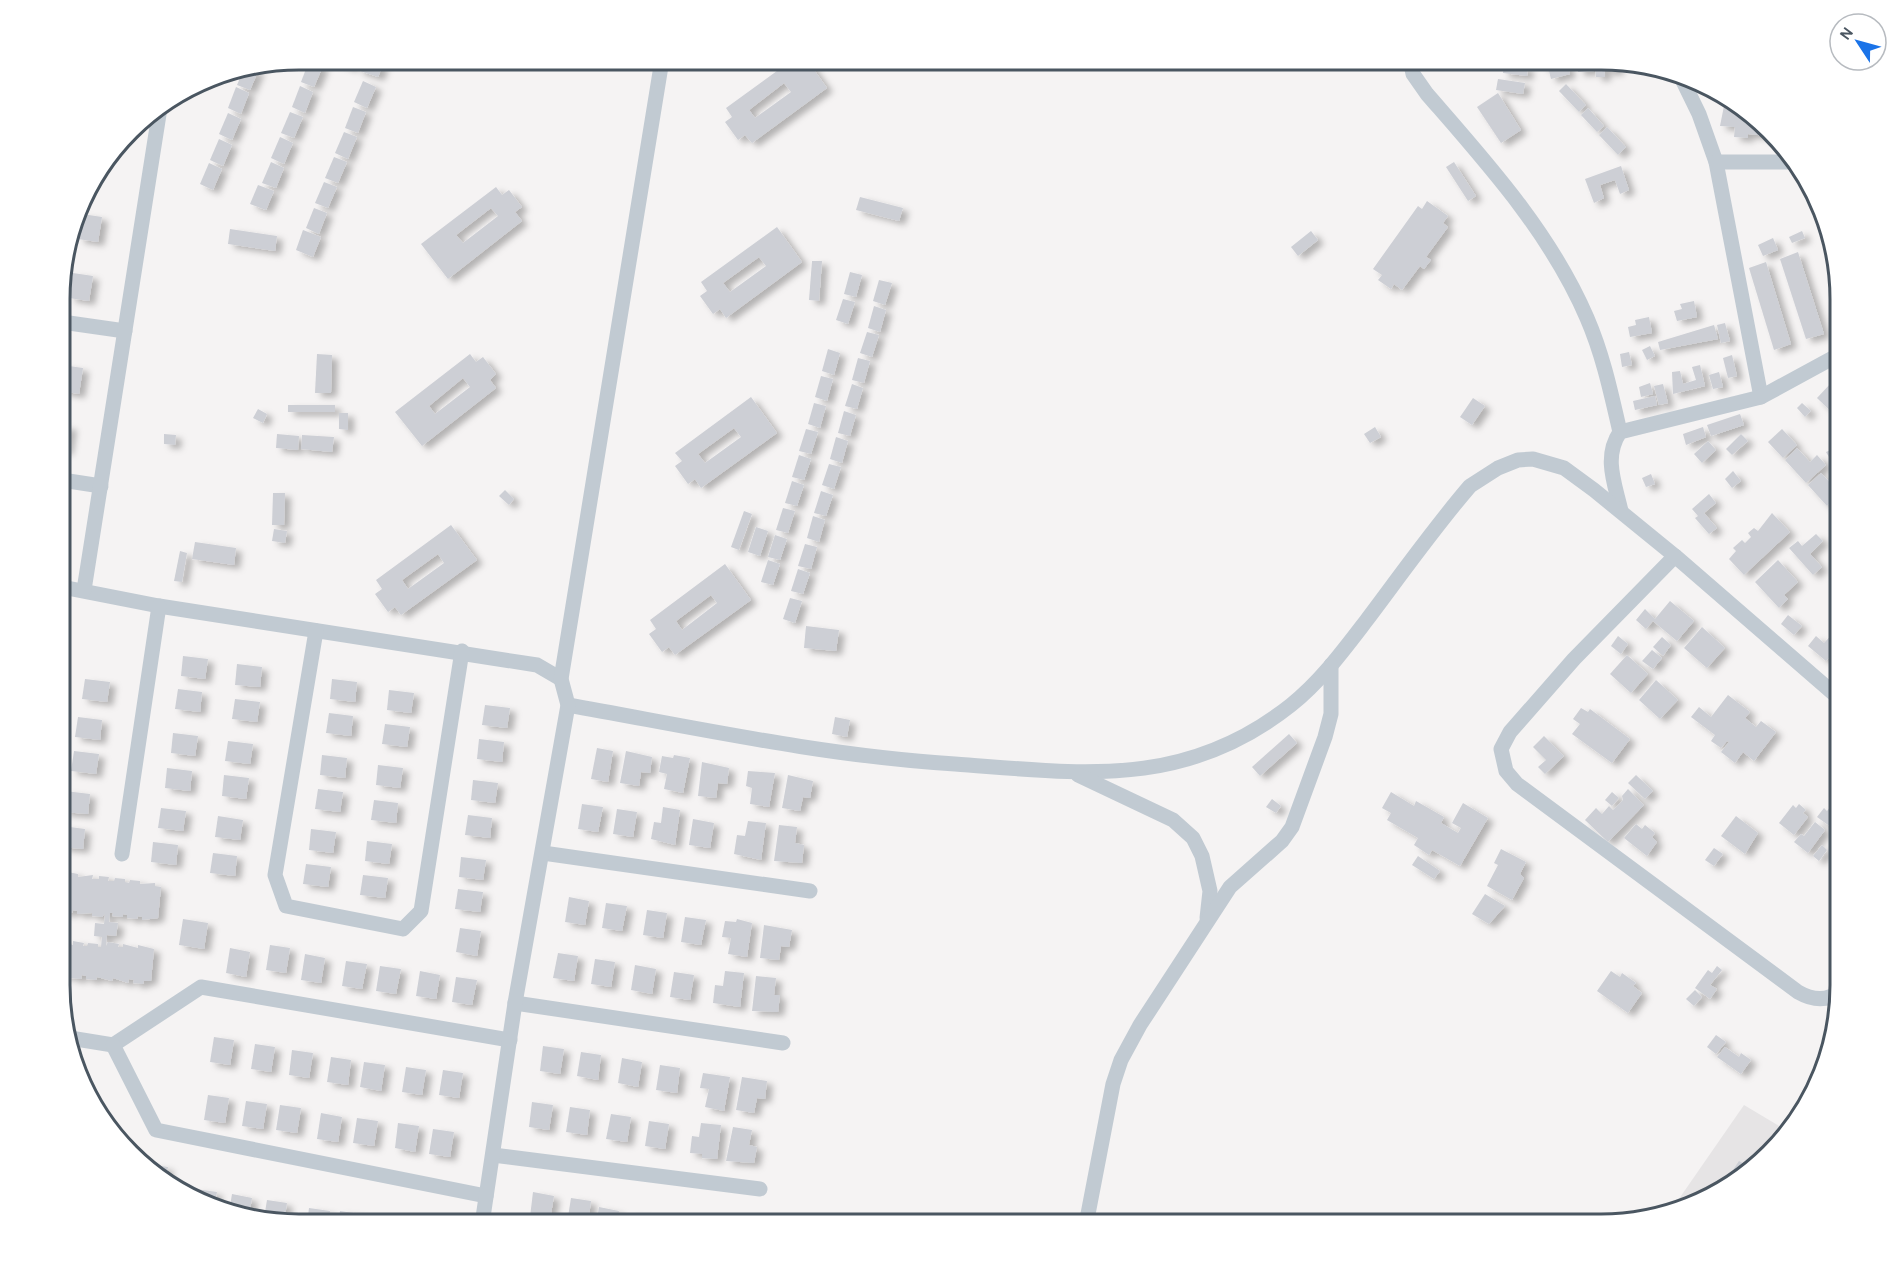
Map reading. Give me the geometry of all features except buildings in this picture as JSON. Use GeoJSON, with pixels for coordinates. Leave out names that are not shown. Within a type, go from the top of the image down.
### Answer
{"type":"FeatureCollection","features":[{"type":"Feature","properties":{"kind":"street"},"geometry":{"type":"LineString","coordinates":[[483,1214],[515,1003],[568,705],[561,679],[660,70]]}},
{"type":"Feature","properties":{"kind":"street"},"geometry":{"type":"LineString","coordinates":[[1412,70],[1426,94],[1523,207],[1566,278],[1587,317],[1604,362],[1620,432]]}},
{"type":"Feature","properties":{"kind":"street"},"geometry":{"type":"LineString","coordinates":[[1688,88],[1716,162],[1761,397]]}},
{"type":"Feature","properties":{"kind":"street"},"geometry":{"type":"LineString","coordinates":[[84,590],[158,119]]}},
{"type":"Feature","properties":{"kind":"street"},"geometry":{"type":"LineString","coordinates":[[1716,162],[1784,162]]}},
{"type":"Feature","properties":{"kind":"street"},"geometry":{"type":"LineString","coordinates":[[70,323],[125,331]]}},
{"type":"Feature","properties":{"kind":"street"},"geometry":{"type":"LineString","coordinates":[[1621,511],[1610,461],[1614,441],[1620,432],[1761,397],[1830,359]]}},
{"type":"Feature","properties":{"kind":"street"},"geometry":{"type":"LineString","coordinates":[[568,705],[847,754],[915,763],[1074,773],[1126,771],[1179,762],[1228,745],[1291,705],[1331,665],[1470,486],[1498,468],[1533,459],[1564,468],[1621,511],[1675,555],[1830,691]]}},
{"type":"Feature","properties":{"kind":"street"},"geometry":{"type":"LineString","coordinates":[[70,481],[100,486]]}},
{"type":"Feature","properties":{"kind":"street"},"geometry":{"type":"LineString","coordinates":[[1675,555],[1574,659],[1510,732],[1501,750],[1506,771],[1517,784],[1798,992],[1809,998],[1829,997]]}},
{"type":"Feature","properties":{"kind":"street"},"geometry":{"type":"LineString","coordinates":[[70,588],[159,606],[462,651],[537,665],[561,679]]}},
{"type":"Feature","properties":{"kind":"street"},"geometry":{"type":"LineString","coordinates":[[122,854],[159,606]]}},
{"type":"Feature","properties":{"kind":"street"},"geometry":{"type":"LineString","coordinates":[[316,631],[275,875],[286,906],[403,929],[421,910],[462,651]]}},
{"type":"Feature","properties":{"kind":"street"},"geometry":{"type":"LineString","coordinates":[[1087,1214],[1118,1065],[1140,1025],[1230,887],[1282,841],[1292,827],[1325,737],[1330,714],[1331,665]]}},
{"type":"Feature","properties":{"kind":"street"},"geometry":{"type":"LineString","coordinates":[[1074,773],[1173,820],[1188,832],[1202,856],[1210,891],[1206,924]]}},
{"type":"Feature","properties":{"kind":"street"},"geometry":{"type":"LineString","coordinates":[[543,853],[810,891]]}},
{"type":"Feature","properties":{"kind":"street"},"geometry":{"type":"LineString","coordinates":[[77,1039],[113,1045],[201,987],[510,1040]]}},
{"type":"Feature","properties":{"kind":"street"},"geometry":{"type":"LineString","coordinates":[[515,1003],[783,1043]]}},
{"type":"Feature","properties":{"kind":"street"},"geometry":{"type":"LineString","coordinates":[[113,1045],[156,1130],[486,1196]]}},
{"type":"Feature","properties":{"kind":"street"},"geometry":{"type":"LineString","coordinates":[[493,1155],[760,1189]]}},
{"type":"Feature","properties":{"kind":"shaded area"},"geometry":{"type":"Polygon","coordinates":[[[1744,1105],[1780,1127],[1763,1147],[1728,1175],[1702,1190],[1679,1199],[1744,1105]]]}}]}
